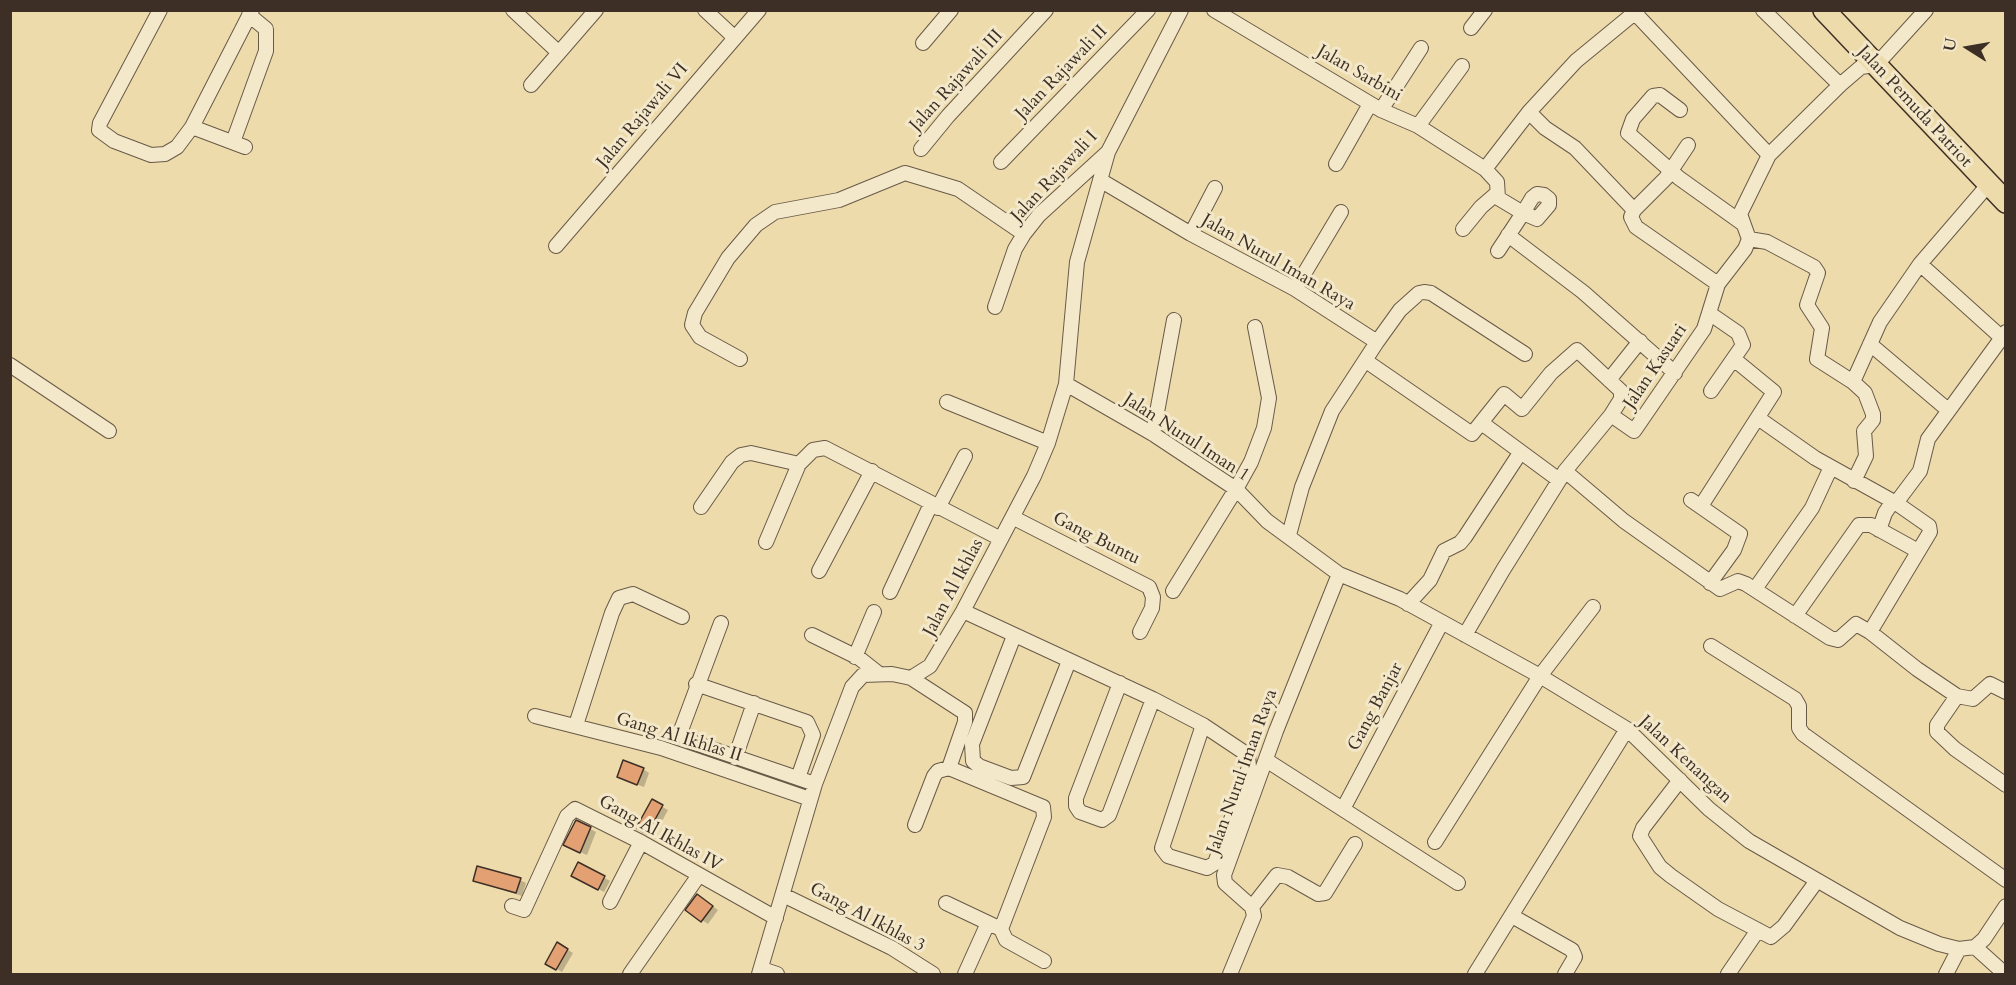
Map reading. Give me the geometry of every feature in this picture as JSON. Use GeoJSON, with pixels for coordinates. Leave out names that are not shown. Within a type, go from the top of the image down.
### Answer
{"type":"FeatureCollection","features":[{"type":"Feature","properties":{"kind":"main road","name":"Jalan Pemuda Patriot"},"geometry":{"type":"LineString","coordinates":[[1824,10],[2006,202]]}},
{"type":"Feature","properties":{"kind":"street"},"geometry":{"type":"LineString","coordinates":[[160,10],[100,123],[99,130],[114,141],[151,154],[165,154],[177,147],[192,127],[250,13],[266,29],[266,51],[239,145],[192,127]]}},
{"type":"Feature","properties":{"kind":"street"},"geometry":{"type":"LineString","coordinates":[[513,10],[558,52]]}},
{"type":"Feature","properties":{"kind":"street"},"geometry":{"type":"LineString","coordinates":[[531,85],[596,10]]}},
{"type":"Feature","properties":{"kind":"street"},"geometry":{"type":"LineString","coordinates":[[705,10],[734,38]]}},
{"type":"Feature","properties":{"kind":"street","name":"Jalan Rajawali VI"},"geometry":{"type":"LineString","coordinates":[[556,246],[759,10]]}},
{"type":"Feature","properties":{"kind":"street"},"geometry":{"type":"LineString","coordinates":[[922,43],[951,10]]}},
{"type":"Feature","properties":{"kind":"street","name":"Jalan Rajawali III"},"geometry":{"type":"LineString","coordinates":[[921,149],[948,116],[1046,10]]}},
{"type":"Feature","properties":{"kind":"street","name":"Jalan Rajawali II"},"geometry":{"type":"LineString","coordinates":[[1001,162],[1148,10]]}},
{"type":"Feature","properties":{"kind":"street","name":"Jalan Rajawali I"},"geometry":{"type":"LineString","coordinates":[[995,307],[1012,257],[1024,234],[1039,215],[1108,152],[1181,10]]}},
{"type":"Feature","properties":{"kind":"street","name":"Jalan Sarbini"},"geometry":{"type":"LineString","coordinates":[[1214,10],[1375,107],[1418,126],[1485,169]]}},
{"type":"Feature","properties":{"kind":"street"},"geometry":{"type":"LineString","coordinates":[[1471,28],[1485,10]]}},
{"type":"Feature","properties":{"kind":"street"},"geometry":{"type":"LineString","coordinates":[[1763,10],[1840,85]]}},
{"type":"Feature","properties":{"kind":"street"},"geometry":{"type":"LineString","coordinates":[[1854,481],[1866,456],[1864,432],[1873,420],[1873,414],[1865,393],[1853,382],[1817,359],[1822,328],[1807,305],[1818,273],[1814,267],[1767,242],[1749,239],[1740,214],[1769,155],[1840,85],[1862,67],[1876,65],[1926,10]]}},
{"type":"Feature","properties":{"kind":"street"},"geometry":{"type":"LineString","coordinates":[[1463,229],[1481,207],[1496,194],[1497,182],[1485,169],[1529,112],[1576,61],[1636,12],[1769,155]]}},
{"type":"Feature","properties":{"kind":"street"},"geometry":{"type":"LineString","coordinates":[[1336,164],[1375,107],[1421,48]]}},
{"type":"Feature","properties":{"kind":"street"},"geometry":{"type":"LineString","coordinates":[[1418,126],[1462,66]]}},
{"type":"Feature","properties":{"kind":"street"},"geometry":{"type":"LineString","coordinates":[[1680,110],[1660,95],[1653,96],[1628,127],[1628,133],[1671,171],[1742,222]]}},
{"type":"Feature","properties":{"kind":"street"},"geometry":{"type":"LineString","coordinates":[[1529,112],[1545,128],[1575,148],[1634,210]]}},
{"type":"Feature","properties":{"kind":"street"},"geometry":{"type":"LineString","coordinates":[[1688,145],[1671,171],[1630,217],[1636,227],[1718,284]]}},
{"type":"Feature","properties":{"kind":"street","name":"Jalan Al Ikhlas"},"geometry":{"type":"LineString","coordinates":[[911,678],[930,666],[963,611],[1014,518],[1048,443],[1066,384],[1077,262],[1108,152]]}},
{"type":"Feature","properties":{"kind":"street"},"geometry":{"type":"LineString","coordinates":[[740,358],[700,336],[692,325],[693,319],[728,258],[756,225],[775,212],[840,200],[905,173],[958,189],[1024,234]]}},
{"type":"Feature","properties":{"kind":"street","name":"Jalan Nurul Iman Raya"},"geometry":{"type":"LineString","coordinates":[[1100,180],[1191,234],[1294,289],[1377,342]]}},
{"type":"Feature","properties":{"kind":"street"},"geometry":{"type":"LineString","coordinates":[[1853,382],[1880,322],[1920,264],[1988,185]]}},
{"type":"Feature","properties":{"kind":"street"},"geometry":{"type":"LineString","coordinates":[[1191,234],[1215,188]]}},
{"type":"Feature","properties":{"kind":"street"},"geometry":{"type":"LineString","coordinates":[[1496,194],[1523,213],[1497,251]]}},
{"type":"Feature","properties":{"kind":"street"},"geometry":{"type":"LineString","coordinates":[[1294,289],[1341,212]]}},
{"type":"Feature","properties":{"kind":"street"},"geometry":{"type":"LineString","coordinates":[[1508,235],[1552,267],[1675,373]]}},
{"type":"Feature","properties":{"kind":"street","name":"Jalan Kasuari"},"geometry":{"type":"LineString","coordinates":[[1465,635],[1562,476],[1611,415],[1634,431],[1704,329],[1718,284],[1749,239]]}},
{"type":"Feature","properties":{"kind":"street"},"geometry":{"type":"LineString","coordinates":[[1879,530],[1885,513],[1917,477],[1928,439],[2003,335],[1920,264]]}},
{"type":"Feature","properties":{"kind":"street"},"geometry":{"type":"LineString","coordinates":[[1288,535],[1302,487],[1327,421],[1341,394],[1400,310],[1419,292],[1431,293],[1525,354]]}},
{"type":"Feature","properties":{"kind":"street"},"geometry":{"type":"LineString","coordinates":[[1709,313],[1729,325],[1742,338],[1743,345],[1735,360],[1711,391]]}},
{"type":"Feature","properties":{"kind":"street"},"geometry":{"type":"LineString","coordinates":[[1153,435],[1174,320]]}},
{"type":"Feature","properties":{"kind":"street"},"geometry":{"type":"LineString","coordinates":[[1173,591],[1236,489],[1251,462],[1264,428],[1269,398],[1255,327]]}},
{"type":"Feature","properties":{"kind":"street"},"geometry":{"type":"LineString","coordinates":[[1609,380],[1640,342]]}},
{"type":"Feature","properties":{"kind":"street"},"geometry":{"type":"LineString","coordinates":[[1870,344],[1948,410]]}},
{"type":"Feature","properties":{"kind":"street"},"geometry":{"type":"LineString","coordinates":[[1366,361],[1472,434],[1483,424],[1504,394],[1522,409],[1551,373],[1577,350],[1622,394],[1611,415]]}},
{"type":"Feature","properties":{"kind":"street"},"geometry":{"type":"LineString","coordinates":[[1710,583],[1734,550],[1740,534],[1696,503],[1758,418],[1774,392],[1735,360]]}},
{"type":"Feature","properties":{"kind":"street"},"geometry":{"type":"LineString","coordinates":[[10,365],[109,431]]}},
{"type":"Feature","properties":{"kind":"street","name":"Jalan Nurul Iman 1"},"geometry":{"type":"LineString","coordinates":[[1066,384],[1153,435],[1236,489],[1267,521],[1339,574]]}},
{"type":"Feature","properties":{"kind":"street"},"geometry":{"type":"LineString","coordinates":[[947,402],[1048,443]]}},
{"type":"Feature","properties":{"kind":"street"},"geometry":{"type":"LineString","coordinates":[[1758,418],[1831,467],[1894,502],[1929,526],[1930,532],[1870,632]]}},
{"type":"Feature","properties":{"kind":"street"},"geometry":{"type":"LineString","coordinates":[[1483,424],[1520,453],[1562,476],[1710,583],[1726,589],[1738,581],[1755,589],[1830,638],[1838,640],[1856,624],[1957,696],[1972,699],[1990,684],[2006,692]]}},
{"type":"Feature","properties":{"kind":"street"},"geometry":{"type":"LineString","coordinates":[[766,542],[799,464],[813,450],[825,448],[1001,539]]}},
{"type":"Feature","properties":{"kind":"street"},"geometry":{"type":"LineString","coordinates":[[701,507],[732,462],[741,455],[751,453],[799,464]]}},
{"type":"Feature","properties":{"kind":"street"},"geometry":{"type":"LineString","coordinates":[[1408,604],[1430,580],[1444,551],[1460,543],[1465,537],[1520,453]]}},
{"type":"Feature","properties":{"kind":"street"},"geometry":{"type":"LineString","coordinates":[[890,592],[935,506],[965,456]]}},
{"type":"Feature","properties":{"kind":"street"},"geometry":{"type":"LineString","coordinates":[[1755,589],[1812,508],[1831,467]]}},
{"type":"Feature","properties":{"kind":"street"},"geometry":{"type":"LineString","coordinates":[[819,571],[872,471]]}},
{"type":"Feature","properties":{"kind":"street","name":"Gang Buntu"},"geometry":{"type":"LineString","coordinates":[[1014,518],[1120,570],[1149,587],[1153,597],[1152,608],[1140,632]]}},
{"type":"Feature","properties":{"kind":"street"},"geometry":{"type":"LineString","coordinates":[[1795,616],[1859,525],[1871,525],[1918,551]]}},
{"type":"Feature","properties":{"kind":"street","name":"Jalan Nurul Iman Raya"},"geometry":{"type":"LineString","coordinates":[[1252,907],[1227,886],[1224,879],[1266,760],[1339,574]]}},
{"type":"Feature","properties":{"kind":"street","name":"Jalan Kenangan"},"geometry":{"type":"LineString","coordinates":[[1339,574],[1408,604],[1442,622],[1540,676],[1627,729],[1709,809],[1749,841],[1816,882],[1900,928],[1939,944],[1959,949],[1975,947]]}},
{"type":"Feature","properties":{"kind":"street"},"geometry":{"type":"LineString","coordinates":[[576,725],[612,613],[619,598],[633,594],[682,617]]}},
{"type":"Feature","properties":{"kind":"street"},"geometry":{"type":"LineString","coordinates":[[1435,842],[1540,676],[1593,607]]}},
{"type":"Feature","properties":{"kind":"street"},"geometry":{"type":"LineString","coordinates":[[963,611],[1153,699],[1203,725],[1243,750],[1250,761],[1217,859],[1207,868],[1168,856],[1162,848],[1203,725]]}},
{"type":"Feature","properties":{"kind":"street"},"geometry":{"type":"LineString","coordinates":[[855,657],[874,612]]}},
{"type":"Feature","properties":{"kind":"street","name":"Gang Banjar"},"geometry":{"type":"LineString","coordinates":[[1343,809],[1442,622]]}},
{"type":"Feature","properties":{"kind":"street"},"geometry":{"type":"LineString","coordinates":[[721,623],[696,684],[680,733],[685,739],[735,758],[815,784]]}},
{"type":"Feature","properties":{"kind":"street"},"geometry":{"type":"LineString","coordinates":[[812,635],[855,657],[878,673]]}},
{"type":"Feature","properties":{"kind":"street"},"geometry":{"type":"LineString","coordinates":[[1014,636],[972,744],[973,761],[979,766],[1011,778],[1023,777],[1069,661]]}},
{"type":"Feature","properties":{"kind":"street"},"geometry":{"type":"LineString","coordinates":[[1711,646],[1795,699],[1799,710],[1799,728],[1803,734],[2006,880]]}},
{"type":"Feature","properties":{"kind":"street"},"geometry":{"type":"LineString","coordinates":[[777,975],[760,972],[815,784],[852,687],[863,675],[878,673],[911,678],[965,713],[965,722],[949,768]]}},
{"type":"Feature","properties":{"kind":"street"},"geometry":{"type":"LineString","coordinates":[[1119,683],[1076,798],[1076,806],[1080,812],[1102,820],[1109,815],[1153,699]]}},
{"type":"Feature","properties":{"kind":"street"},"geometry":{"type":"LineString","coordinates":[[696,684],[802,720],[811,726],[813,735],[798,778]]}},
{"type":"Feature","properties":{"kind":"street"},"geometry":{"type":"LineString","coordinates":[[1957,696],[1937,725],[1937,732],[1955,749],[2006,784]]}},
{"type":"Feature","properties":{"kind":"street"},"geometry":{"type":"LineString","coordinates":[[735,758],[754,703]]}},
{"type":"Feature","properties":{"kind":"street","name":"Gang Al Ikhlas II"},"geometry":{"type":"LineString","coordinates":[[535,716],[661,748],[810,799]]}},
{"type":"Feature","properties":{"kind":"street"},"geometry":{"type":"LineString","coordinates":[[1475,975],[1627,729]]}},
{"type":"Feature","properties":{"kind":"street"},"geometry":{"type":"LineString","coordinates":[[1266,760],[1458,883]]}},
{"type":"Feature","properties":{"kind":"street"},"geometry":{"type":"LineString","coordinates":[[915,825],[934,776],[938,771],[949,768],[1038,803],[1044,811],[1001,930]]}},
{"type":"Feature","properties":{"kind":"street"},"geometry":{"type":"LineString","coordinates":[[1680,780],[1643,828],[1640,836],[1660,867],[1671,876],[1718,909],[1772,937],[1785,926],[1816,882]]}},
{"type":"Feature","properties":{"kind":"street","name":"Gang Al Ikhlas IV"},"geometry":{"type":"LineString","coordinates":[[512,906],[524,909],[572,810],[580,810],[776,918]]}},
{"type":"Feature","properties":{"kind":"street"},"geometry":{"type":"LineString","coordinates":[[610,902],[641,842]]}},
{"type":"Feature","properties":{"kind":"street"},"geometry":{"type":"LineString","coordinates":[[1230,975],[1252,922],[1252,907],[1277,875],[1288,877],[1318,894],[1325,892],[1355,844]]}},
{"type":"Feature","properties":{"kind":"street"},"geometry":{"type":"LineString","coordinates":[[630,975],[699,875]]}},
{"type":"Feature","properties":{"kind":"street","name":"Gang Al Ikhlas 3"},"geometry":{"type":"LineString","coordinates":[[783,895],[892,948],[933,975]]}},
{"type":"Feature","properties":{"kind":"street"},"geometry":{"type":"LineString","coordinates":[[946,903],[1001,930],[1006,940],[1044,961]]}},
{"type":"Feature","properties":{"kind":"street"},"geometry":{"type":"LineString","coordinates":[[2005,975],[1975,947],[1984,939],[2006,906]]}},
{"type":"Feature","properties":{"kind":"street"},"geometry":{"type":"LineString","coordinates":[[1512,916],[1572,950],[1575,957],[1566,975]]}},
{"type":"Feature","properties":{"kind":"street"},"geometry":{"type":"LineString","coordinates":[[965,975],[988,923]]}},
{"type":"Feature","properties":{"kind":"street"},"geometry":{"type":"LineString","coordinates":[[1728,975],[1758,930]]}},
{"type":"Feature","properties":{"kind":"street"},"geometry":{"type":"LineString","coordinates":[[1946,975],[1959,949]]}},
{"type":"Feature","properties":{"kind":"building"},"geometry":{"type":"Polygon","coordinates":[[[623,760],[644,768],[637,785],[617,777],[623,760]]]}},
{"type":"Feature","properties":{"kind":"building"},"geometry":{"type":"Polygon","coordinates":[[[652,799],[663,805],[647,834],[636,828],[652,799]]]}},
{"type":"Feature","properties":{"kind":"building"},"geometry":{"type":"Polygon","coordinates":[[[576,820],[591,827],[580,853],[563,845],[576,820]]]}},
{"type":"Feature","properties":{"kind":"building"},"geometry":{"type":"Polygon","coordinates":[[[578,862],[605,876],[598,890],[571,876],[578,862]]]}},
{"type":"Feature","properties":{"kind":"building"},"geometry":{"type":"Polygon","coordinates":[[[477,866],[521,878],[516,893],[473,881],[477,866]]]}},
{"type":"Feature","properties":{"kind":"building"},"geometry":{"type":"Polygon","coordinates":[[[697,894],[713,906],[701,922],[685,910],[697,894]]]}},
{"type":"Feature","properties":{"kind":"building"},"geometry":{"type":"Polygon","coordinates":[[[557,942],[568,949],[556,970],[545,964],[557,942]]]}}]}
